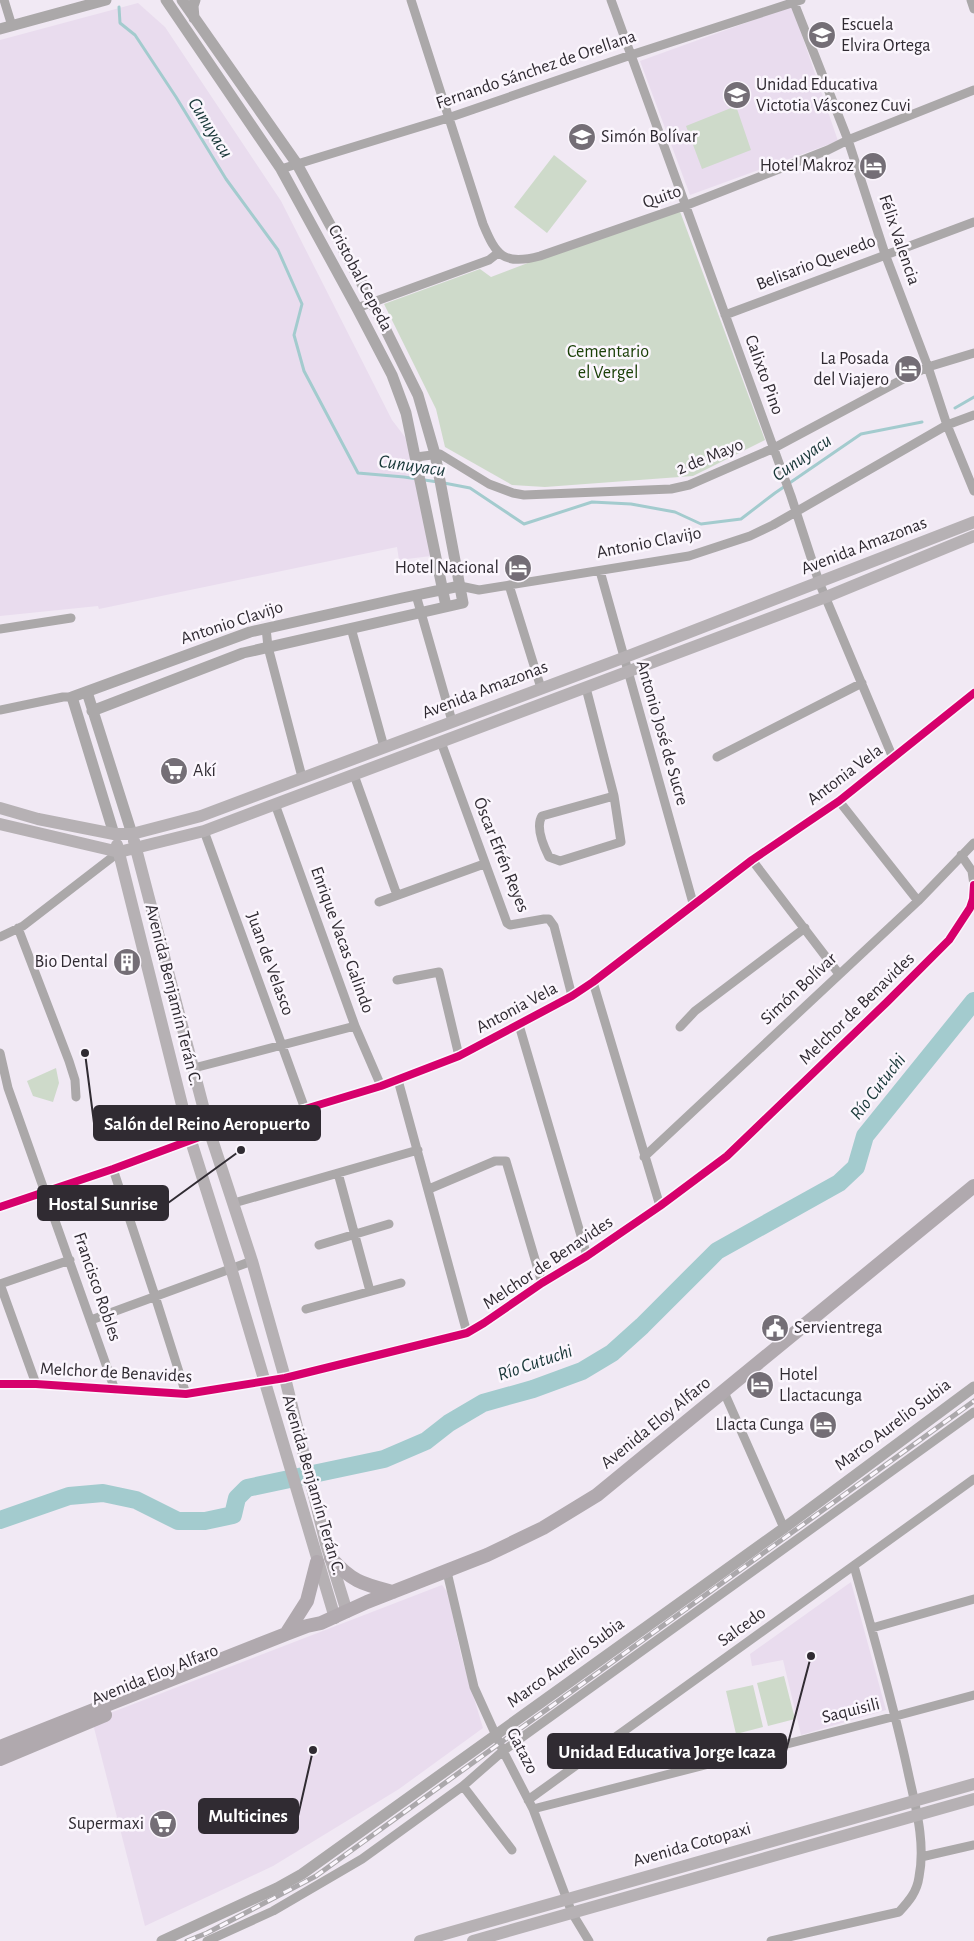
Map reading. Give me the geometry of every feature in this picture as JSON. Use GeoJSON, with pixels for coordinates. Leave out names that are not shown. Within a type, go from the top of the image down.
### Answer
{"type":"FeatureCollection","features":[{"type":"Feature","properties":{"kind":"main road","name":"Avenida Amazonas"},"geometry":{"type":"LineString","coordinates":[[0,808],[38,819],[114,834],[132,834],[201,816],[623,658],[974,522]]}},
{"type":"Feature","properties":{"kind":"main road","name":"Avenida Amazonas"},"geometry":{"type":"LineString","coordinates":[[119,852],[204,831],[354,776],[826,597],[974,536]]}},
{"type":"Feature","properties":{"kind":"main road"},"geometry":{"type":"LineString","coordinates":[[0,824],[119,852]]}},
{"type":"Feature","properties":{"kind":"main road","name":"Avenida Benjamín Terán C."},"geometry":{"type":"LineString","coordinates":[[114,834],[191,1141],[232,1268],[312,1546],[325,1555]]}},
{"type":"Feature","properties":{"kind":"main road","name":"Avenida Benjamín Terán C."},"geometry":{"type":"LineString","coordinates":[[132,834],[210,1133],[252,1261],[286,1382],[325,1555],[341,1615]]}},
{"type":"Feature","properties":{"kind":"main road","name":"Avenida Eloy Alfaro"},"geometry":{"type":"LineString","coordinates":[[0,1746],[286,1634],[341,1615],[367,1602],[487,1556],[544,1528],[597,1494],[974,1186]]}},
{"type":"Feature","properties":{"kind":"main road"},"geometry":{"type":"LineString","coordinates":[[286,1634],[307,1601],[325,1555],[346,1575],[366,1586],[393,1592]]}},
{"type":"Feature","properties":{"kind":"main road","name":"Avenida Eloy Alfaro"},"geometry":{"type":"LineString","coordinates":[[0,1759],[206,1673],[313,1634],[321,1623]]}},
{"type":"Feature","properties":{"kind":"main road","name":"Avenida Cotopaxi"},"geometry":{"type":"LineString","coordinates":[[420,1941],[974,1784]]}},
{"type":"Feature","properties":{"kind":"main road","name":"Avenida Cotopaxi"},"geometry":{"type":"LineString","coordinates":[[473,1941],[974,1799]]}},
{"type":"Feature","properties":{"kind":"main road"},"geometry":{"type":"LineString","coordinates":[[751,1847],[756,1861]]}},
{"type":"Feature","properties":{"kind":"street"},"geometry":{"type":"LineString","coordinates":[[4,0],[6,27],[106,0]]}},
{"type":"Feature","properties":{"kind":"street","name":"Cristobal Cepeda"},"geometry":{"type":"LineString","coordinates":[[166,0],[281,169],[358,308],[394,382],[406,413],[416,456],[446,606]]}},
{"type":"Feature","properties":{"kind":"street","name":"Cristobal Cepeda"},"geometry":{"type":"LineString","coordinates":[[182,0],[297,164],[372,302],[418,395],[435,454],[463,602]]}},
{"type":"Feature","properties":{"kind":"street"},"geometry":{"type":"LineString","coordinates":[[194,0],[194,18]]}},
{"type":"Feature","properties":{"kind":"street"},"geometry":{"type":"LineString","coordinates":[[358,308],[489,260],[498,253],[492,246],[483,224],[411,0]]}},
{"type":"Feature","properties":{"kind":"street","name":"Calixto Pino"},"geometry":{"type":"LineString","coordinates":[[612,0],[774,448],[819,582],[893,758]]}},
{"type":"Feature","properties":{"kind":"street"},"geometry":{"type":"LineString","coordinates":[[970,0],[974,8]]}},
{"type":"Feature","properties":{"kind":"street","name":"Fernando Sánchez de Orellana"},"geometry":{"type":"LineString","coordinates":[[281,169],[448,118],[796,1]]}},
{"type":"Feature","properties":{"kind":"street","name":"Félix Valencia"},"geometry":{"type":"LineString","coordinates":[[796,1],[848,140],[885,254],[928,367],[947,425],[974,490]]}},
{"type":"Feature","properties":{"kind":"street","name":"Quito"},"geometry":{"type":"LineString","coordinates":[[498,253],[510,258],[528,259],[687,205],[974,90]]}},
{"type":"Feature","properties":{"kind":"street","name":"Belisario Quevedo"},"geometry":{"type":"LineString","coordinates":[[725,315],[974,222]]}},
{"type":"Feature","properties":{"kind":"street","name":"2 de Mayo"},"geometry":{"type":"LineString","coordinates":[[416,456],[435,454],[444,456],[501,489],[524,495],[537,496],[671,489],[690,485],[774,448],[928,367],[974,354]]}},
{"type":"Feature","properties":{"kind":"street","name":"Antonio Clavijo"},"geometry":{"type":"LineString","coordinates":[[0,710],[63,696],[72,697],[250,632],[266,628],[460,586],[479,590],[688,556],[750,536],[947,425],[974,415]]}},
{"type":"Feature","properties":{"kind":"street","name":"Antonio José de Sucre"},"geometry":{"type":"LineString","coordinates":[[600,571],[623,658],[694,903]]}},
{"type":"Feature","properties":{"kind":"street"},"geometry":{"type":"LineString","coordinates":[[510,585],[540,688]]}},
{"type":"Feature","properties":{"kind":"street","name":"Antonio Clavijo"},"geometry":{"type":"LineString","coordinates":[[92,711],[243,653],[463,602],[479,590]]}},
{"type":"Feature","properties":{"kind":"street"},"geometry":{"type":"LineString","coordinates":[[416,595],[452,721]]}},
{"type":"Feature","properties":{"kind":"street"},"geometry":{"type":"LineString","coordinates":[[0,629],[71,618]]}},
{"type":"Feature","properties":{"kind":"street"},"geometry":{"type":"LineString","coordinates":[[266,628],[268,647],[302,778]]}},
{"type":"Feature","properties":{"kind":"street"},"geometry":{"type":"LineString","coordinates":[[351,628],[384,747]]}},
{"type":"Feature","properties":{"kind":"street"},"geometry":{"type":"LineString","coordinates":[[717,757],[862,683]]}},
{"type":"Feature","properties":{"kind":"street"},"geometry":{"type":"LineString","coordinates":[[586,688],[614,796],[621,842],[560,861],[549,857],[539,824],[542,816],[614,796]]}},
{"type":"Feature","properties":{"kind":"street","name":"Avenida Benjamín Terán C."},"geometry":{"type":"LineString","coordinates":[[87,692],[132,834]]}},
{"type":"Feature","properties":{"kind":"street","name":"Antonia Vela"},"geometry":{"type":"LineString","coordinates":[[0,1207],[210,1133],[305,1109],[381,1086],[459,1056],[518,1025],[572,996],[593,982],[752,860],[840,800],[974,693]]}},
{"type":"Feature","properties":{"kind":"street","name":"Avenida Benjamín Terán C."},"geometry":{"type":"LineString","coordinates":[[72,697],[114,834]]}},
{"type":"Feature","properties":{"kind":"street","name":"Óscar Efrén Reyes"},"geometry":{"type":"LineString","coordinates":[[442,742],[484,864],[508,924],[544,919],[552,922],[572,996]]}},
{"type":"Feature","properties":{"kind":"street"},"geometry":{"type":"LineString","coordinates":[[354,776],[397,896]]}},
{"type":"Feature","properties":{"kind":"street"},"geometry":{"type":"LineString","coordinates":[[840,800],[918,901]]}},
{"type":"Feature","properties":{"kind":"street","name":"Enrique Vacas Galindo"},"geometry":{"type":"LineString","coordinates":[[275,804],[356,1026],[381,1086]]}},
{"type":"Feature","properties":{"kind":"street","name":"Juan de Velasco"},"geometry":{"type":"LineString","coordinates":[[204,831],[305,1109]]}},
{"type":"Feature","properties":{"kind":"street","name":"Simón Bolívar"},"geometry":{"type":"LineString","coordinates":[[644,1158],[918,901],[974,843]]}},
{"type":"Feature","properties":{"kind":"street"},"geometry":{"type":"LineString","coordinates":[[0,937],[18,928],[119,852]]}},
{"type":"Feature","properties":{"kind":"street","name":"Melchor de Benavides"},"geometry":{"type":"LineString","coordinates":[[0,1384],[36,1384],[186,1394],[266,1387],[467,1333],[542,1283],[587,1256],[660,1206],[727,1156],[887,1002],[949,940],[970,908],[973,898],[973,870],[961,855]]}},
{"type":"Feature","properties":{"kind":"street"},"geometry":{"type":"LineString","coordinates":[[752,860],[839,974]]}},
{"type":"Feature","properties":{"kind":"street"},"geometry":{"type":"LineString","coordinates":[[379,902],[484,864]]}},
{"type":"Feature","properties":{"kind":"street"},"geometry":{"type":"LineString","coordinates":[[18,928],[69,1061],[75,1080],[76,1097]]}},
{"type":"Feature","properties":{"kind":"street"},"geometry":{"type":"LineString","coordinates":[[680,1027],[695,1011],[805,928]]}},
{"type":"Feature","properties":{"kind":"street"},"geometry":{"type":"LineString","coordinates":[[397,980],[439,972],[459,1056]]}},
{"type":"Feature","properties":{"kind":"street"},"geometry":{"type":"LineString","coordinates":[[593,982],[644,1158],[660,1206]]}},
{"type":"Feature","properties":{"kind":"street"},"geometry":{"type":"LineString","coordinates":[[518,1025],[587,1256]]}},
{"type":"Feature","properties":{"kind":"street"},"geometry":{"type":"LineString","coordinates":[[194,1068],[356,1026]]}},
{"type":"Feature","properties":{"kind":"street","name":"Francisco Robles"},"geometry":{"type":"LineString","coordinates":[[1,1057],[8,1088],[115,1390]]}},
{"type":"Feature","properties":{"kind":"street"},"geometry":{"type":"LineString","coordinates":[[398,1080],[467,1333]]}},
{"type":"Feature","properties":{"kind":"street"},"geometry":{"type":"LineString","coordinates":[[234,1203],[418,1150]]}},
{"type":"Feature","properties":{"kind":"street"},"geometry":{"type":"LineString","coordinates":[[429,1189],[495,1161],[503,1160],[508,1164],[542,1283]]}},
{"type":"Feature","properties":{"kind":"street"},"geometry":{"type":"LineString","coordinates":[[112,1169],[156,1296],[186,1394]]}},
{"type":"Feature","properties":{"kind":"street"},"geometry":{"type":"LineString","coordinates":[[338,1173],[370,1292]]}},
{"type":"Feature","properties":{"kind":"street"},"geometry":{"type":"LineString","coordinates":[[319,1245],[389,1224]]}},
{"type":"Feature","properties":{"kind":"street"},"geometry":{"type":"LineString","coordinates":[[36,1384],[0,1284],[70,1260]]}},
{"type":"Feature","properties":{"kind":"street"},"geometry":{"type":"LineString","coordinates":[[91,1320],[252,1261]]}},
{"type":"Feature","properties":{"kind":"street"},"geometry":{"type":"LineString","coordinates":[[306,1309],[401,1283]]}},
{"type":"Feature","properties":{"kind":"street","name":"Marco Aurelio Subia"},"geometry":{"type":"LineString","coordinates":[[162,1941],[277,1888],[302,1874],[784,1528],[974,1387]]}},
{"type":"Feature","properties":{"kind":"street"},"geometry":{"type":"LineString","coordinates":[[724,1392],[784,1528]]}},
{"type":"Feature","properties":{"kind":"street","name":"Marco Aurelio Subia"},"geometry":{"type":"LineString","coordinates":[[207,1941],[273,1911],[362,1859],[463,1786],[503,1752],[974,1412]]}},
{"type":"Feature","properties":{"kind":"street","name":"Salcedo"},"geometry":{"type":"LineString","coordinates":[[528,1800],[974,1478]]}},
{"type":"Feature","properties":{"kind":"street"},"geometry":{"type":"LineString","coordinates":[[771,1941],[899,1912],[913,1897],[919,1878],[921,1857],[918,1814],[896,1716],[854,1566]]}},
{"type":"Feature","properties":{"kind":"street","name":"Gatazo"},"geometry":{"type":"LineString","coordinates":[[447,1572],[474,1687],[503,1752],[533,1809],[572,1913],[588,1941]]}},
{"type":"Feature","properties":{"kind":"street"},"geometry":{"type":"LineString","coordinates":[[872,1628],[974,1599]]}},
{"type":"Feature","properties":{"kind":"street","name":"Saquisili"},"geometry":{"type":"LineString","coordinates":[[533,1809],[974,1695]]}},
{"type":"Feature","properties":{"kind":"street"},"geometry":{"type":"LineString","coordinates":[[463,1786],[512,1850]]}},
{"type":"Feature","properties":{"kind":"street"},"geometry":{"type":"LineString","coordinates":[[921,1857],[974,1845]]}},
{"type":"Feature","properties":{"kind":"shaded area"},"geometry":{"type":"Polygon","coordinates":[[[138,3],[165,27],[281,201],[392,420],[405,437],[418,484],[431,556],[399,560],[397,547],[99,609],[98,606],[0,616],[0,40],[138,3]]]}},
{"type":"Feature","properties":{"kind":"shaded area","name":"Unidad Educativa Victotia Vásconez Cuvi"},"geometry":{"type":"Polygon","coordinates":[[[792,6],[838,141],[690,195],[640,61],[792,6]]]}},
{"type":"Feature","properties":{"kind":"shaded area"},"geometry":{"type":"Polygon","coordinates":[[[851,1582],[886,1710],[801,1735],[783,1660],[752,1666],[750,1654],[851,1582]]]}},
{"type":"Feature","properties":{"kind":"shaded area"},"geometry":{"type":"Polygon","coordinates":[[[442,1585],[448,1593],[461,1655],[483,1728],[399,1789],[273,1866],[145,1926],[92,1720],[442,1585]]]}},
{"type":"Feature","properties":{"kind":"green space"},"geometry":{"type":"Polygon","coordinates":[[[736,106],[751,150],[702,169],[686,126],[736,106]]]}},
{"type":"Feature","properties":{"kind":"green space"},"geometry":{"type":"Polygon","coordinates":[[[554,155],[587,181],[547,233],[514,207],[554,155]]]}},
{"type":"Feature","properties":{"kind":"green space","name":"Cementario el Vergel"},"geometry":{"type":"Polygon","coordinates":[[[678,206],[765,440],[693,476],[545,487],[512,485],[445,447],[436,409],[384,304],[480,269],[491,277],[678,206]]]}},
{"type":"Feature","properties":{"kind":"green space"},"geometry":{"type":"Polygon","coordinates":[[[56,1068],[59,1083],[53,1102],[33,1096],[27,1081],[56,1068]]]}},
{"type":"Feature","properties":{"kind":"green space"},"geometry":{"type":"Polygon","coordinates":[[[784,1676],[795,1719],[768,1726],[757,1683],[784,1676]]]}},
{"type":"Feature","properties":{"kind":"green space"},"geometry":{"type":"Polygon","coordinates":[[[753,1685],[763,1727],[736,1734],[726,1691],[753,1685]]]}},
{"type":"Feature","properties":{"kind":"waterway","name":"Cunuyacu"},"geometry":{"type":"LineString","coordinates":[[119,7],[120,23],[135,35],[176,97],[226,179],[278,250],[302,304],[294,335],[304,371],[358,473],[438,482]]}},
{"type":"Feature","properties":{"kind":"waterway","name":"Cunuyacu"},"geometry":{"type":"LineString","coordinates":[[955,408],[974,397]]}},
{"type":"Feature","properties":{"kind":"waterway","name":"Cunuyacu"},"geometry":{"type":"LineString","coordinates":[[444,483],[470,488],[524,524],[592,502],[631,504],[675,512],[701,524],[741,519],[775,493],[861,434],[922,422]]}},
{"type":"Feature","properties":{"kind":"waterway","name":"Río Cutuchi"},"geometry":{"type":"LineString","coordinates":[[0,1520],[69,1496],[103,1493],[136,1500],[178,1521],[205,1521],[233,1515],[237,1498],[247,1488],[384,1459],[426,1441],[449,1423],[483,1403],[533,1389],[582,1371],[612,1353],[642,1326],[717,1251],[839,1183],[856,1167],[865,1136],[974,1001]]}},
{"type":"Feature","properties":{"kind":"railway"},"geometry":{"type":"LineString","coordinates":[[187,1941],[207,1933],[316,1876],[974,1401]]}},
{"type":"Feature","properties":{"kind":"cycle path"},"geometry":{"type":"LineString","coordinates":[[0,1207],[113,1169],[210,1133],[305,1109],[381,1086],[459,1056],[572,996],[593,982],[752,860],[839,801],[974,693]]}},
{"type":"Feature","properties":{"kind":"cycle path"},"geometry":{"type":"LineString","coordinates":[[0,1384],[36,1384],[186,1394],[285,1378],[467,1333],[542,1283],[587,1256],[660,1206],[727,1156],[949,940],[970,908],[974,885]]}},
{"type":"Feature","properties":{"kind":"place","name":"Escuela Elvira Ortega"},"geometry":{"type":"Point","coordinates":[822,35]}},
{"type":"Feature","properties":{"kind":"place","name":"Unidad Educativa Victotia Vásconez Cuvi"},"geometry":{"type":"Point","coordinates":[737,95]}},
{"type":"Feature","properties":{"kind":"place","name":"Simón Bolívar"},"geometry":{"type":"Point","coordinates":[582,137]}},
{"type":"Feature","properties":{"kind":"place","name":"Hotel Makroz"},"geometry":{"type":"Point","coordinates":[873,166]}},
{"type":"Feature","properties":{"kind":"place","name":"La Posada del Viajero"},"geometry":{"type":"Point","coordinates":[908,369]}},
{"type":"Feature","properties":{"kind":"place","name":"Hotel Nacional"},"geometry":{"type":"Point","coordinates":[518,568]}},
{"type":"Feature","properties":{"kind":"place","name":"Akí"},"geometry":{"type":"Point","coordinates":[174,771]}},
{"type":"Feature","properties":{"kind":"place","name":"Bio Dental"},"geometry":{"type":"Point","coordinates":[127,962]}},
{"type":"Feature","properties":{"kind":"place","name":"Salón del Reino Aeropuerto"},"geometry":{"type":"Point","coordinates":[85,1053]}},
{"type":"Feature","properties":{"kind":"place","name":"Hostal Sunrise"},"geometry":{"type":"Point","coordinates":[241,1150]}},
{"type":"Feature","properties":{"kind":"place","name":"Servientrega"},"geometry":{"type":"Point","coordinates":[775,1328]}},
{"type":"Feature","properties":{"kind":"place","name":"Hotel Llactacunga"},"geometry":{"type":"Point","coordinates":[760,1385]}},
{"type":"Feature","properties":{"kind":"place","name":"Llacta Cunga"},"geometry":{"type":"Point","coordinates":[823,1425]}},
{"type":"Feature","properties":{"kind":"place","name":"Unidad Educativa Jorge Icaza"},"geometry":{"type":"Point","coordinates":[811,1656]}},
{"type":"Feature","properties":{"kind":"place","name":"Multicines"},"geometry":{"type":"Point","coordinates":[313,1750]}},
{"type":"Feature","properties":{"kind":"place","name":"Supermaxi"},"geometry":{"type":"Point","coordinates":[163,1824]}}]}
